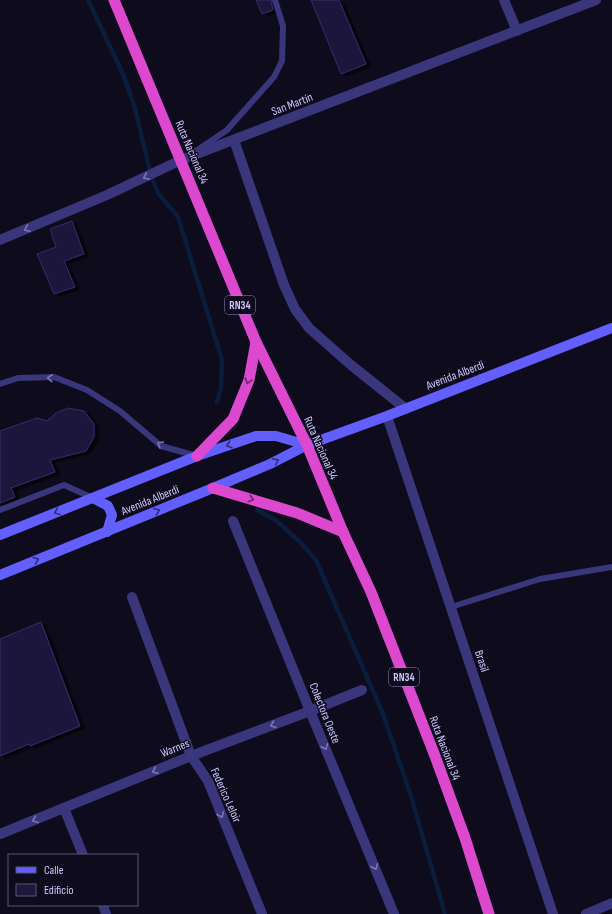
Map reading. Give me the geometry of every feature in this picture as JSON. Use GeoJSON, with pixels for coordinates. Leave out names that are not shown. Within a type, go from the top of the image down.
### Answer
{"type":"FeatureCollection","features":[{"type":"Feature","properties":{"kind":"highway","name":"Ruta Nacional 34"},"geometry":{"type":"LineString","coordinates":[[114,0],[256,342],[307,445],[343,532],[371,592],[435,756],[465,838],[489,914]]}},
{"type":"Feature","properties":{"kind":"highway"},"geometry":{"type":"LineString","coordinates":[[197,456],[233,419],[249,380],[256,342]]}},
{"type":"Feature","properties":{"kind":"highway"},"geometry":{"type":"LineString","coordinates":[[213,488],[296,513],[343,532]]}},
{"type":"Feature","properties":{"kind":"main road","name":"Avenida Alberdi"},"geometry":{"type":"LineString","coordinates":[[0,575],[270,464],[307,445],[406,409],[612,328]]}},
{"type":"Feature","properties":{"kind":"main road","name":"Avenida Alberdi"},"geometry":{"type":"LineString","coordinates":[[0,535],[197,456],[256,436],[276,436],[307,445]]}},
{"type":"Feature","properties":{"kind":"main road"},"geometry":{"type":"LineString","coordinates":[[93,498],[108,506],[112,516],[106,532]]}},
{"type":"Feature","properties":{"kind":"street"},"geometry":{"type":"LineString","coordinates":[[504,0],[517,31]]}},
{"type":"Feature","properties":{"kind":"street","name":"San Martín"},"geometry":{"type":"LineString","coordinates":[[0,240],[107,195],[181,160],[596,0]]}},
{"type":"Feature","properties":{"kind":"street"},"geometry":{"type":"LineString","coordinates":[[234,140],[284,286],[295,309],[310,328],[351,365],[406,409]]}},
{"type":"Feature","properties":{"kind":"street","name":"Brasil"},"geometry":{"type":"LineString","coordinates":[[387,416],[553,914]]}},
{"type":"Feature","properties":{"kind":"street","name":"Colectora Oeste"},"geometry":{"type":"LineString","coordinates":[[233,521],[394,914]]}},
{"type":"Feature","properties":{"kind":"street","name":"Federico Leloir"},"geometry":{"type":"LineString","coordinates":[[132,597],[191,756],[208,781],[262,914]]}},
{"type":"Feature","properties":{"kind":"street","name":"Warnes"},"geometry":{"type":"LineString","coordinates":[[0,834],[191,756],[362,690]]}},
{"type":"Feature","properties":{"kind":"street"},"geometry":{"type":"LineString","coordinates":[[64,808],[83,854]]}},
{"type":"Feature","properties":{"kind":"street"},"geometry":{"type":"LineString","coordinates":[[586,914],[612,903]]}},
{"type":"Feature","properties":{"kind":"lane"},"geometry":{"type":"LineString","coordinates":[[181,160],[227,130],[274,77],[282,61],[282,26],[274,0]]}},
{"type":"Feature","properties":{"kind":"lane"},"geometry":{"type":"LineString","coordinates":[[0,384],[18,378],[54,377],[87,390],[120,412],[161,446],[197,456]]}},
{"type":"Feature","properties":{"kind":"lane"},"geometry":{"type":"LineString","coordinates":[[0,510],[64,485],[93,498]]}},
{"type":"Feature","properties":{"kind":"lane"},"geometry":{"type":"LineString","coordinates":[[451,607],[540,579],[612,567]]}},
{"type":"Feature","properties":{"kind":"building"},"geometry":{"type":"Polygon","coordinates":[[[256,0],[271,0],[273,10],[262,14],[256,0]]]}},
{"type":"Feature","properties":{"kind":"building"},"geometry":{"type":"Polygon","coordinates":[[[311,0],[339,0],[366,64],[341,74],[311,0]]]}},
{"type":"Feature","properties":{"kind":"building"},"geometry":{"type":"Polygon","coordinates":[[[72,221],[84,254],[64,261],[75,287],[54,294],[37,254],[56,247],[50,229],[72,221]]]}},
{"type":"Feature","properties":{"kind":"building"},"geometry":{"type":"Polygon","coordinates":[[[68,408],[84,411],[94,424],[94,437],[86,451],[50,460],[55,472],[11,488],[15,497],[0,503],[0,431],[37,418],[47,421],[56,413],[68,408]]]}},
{"type":"Feature","properties":{"kind":"building"},"geometry":{"type":"Polygon","coordinates":[[[41,622],[80,726],[0,756],[0,639],[41,622]]]}},
{"type":"Feature","properties":{"kind":"waterway"},"geometry":{"type":"LineString","coordinates":[[88,0],[123,74],[134,105],[151,175],[158,193],[178,217],[222,360],[221,388],[217,402]]}},
{"type":"Feature","properties":{"kind":"waterway"},"geometry":{"type":"LineString","coordinates":[[257,510],[277,521],[301,543],[316,560],[383,714],[411,796],[445,914]]}}]}
